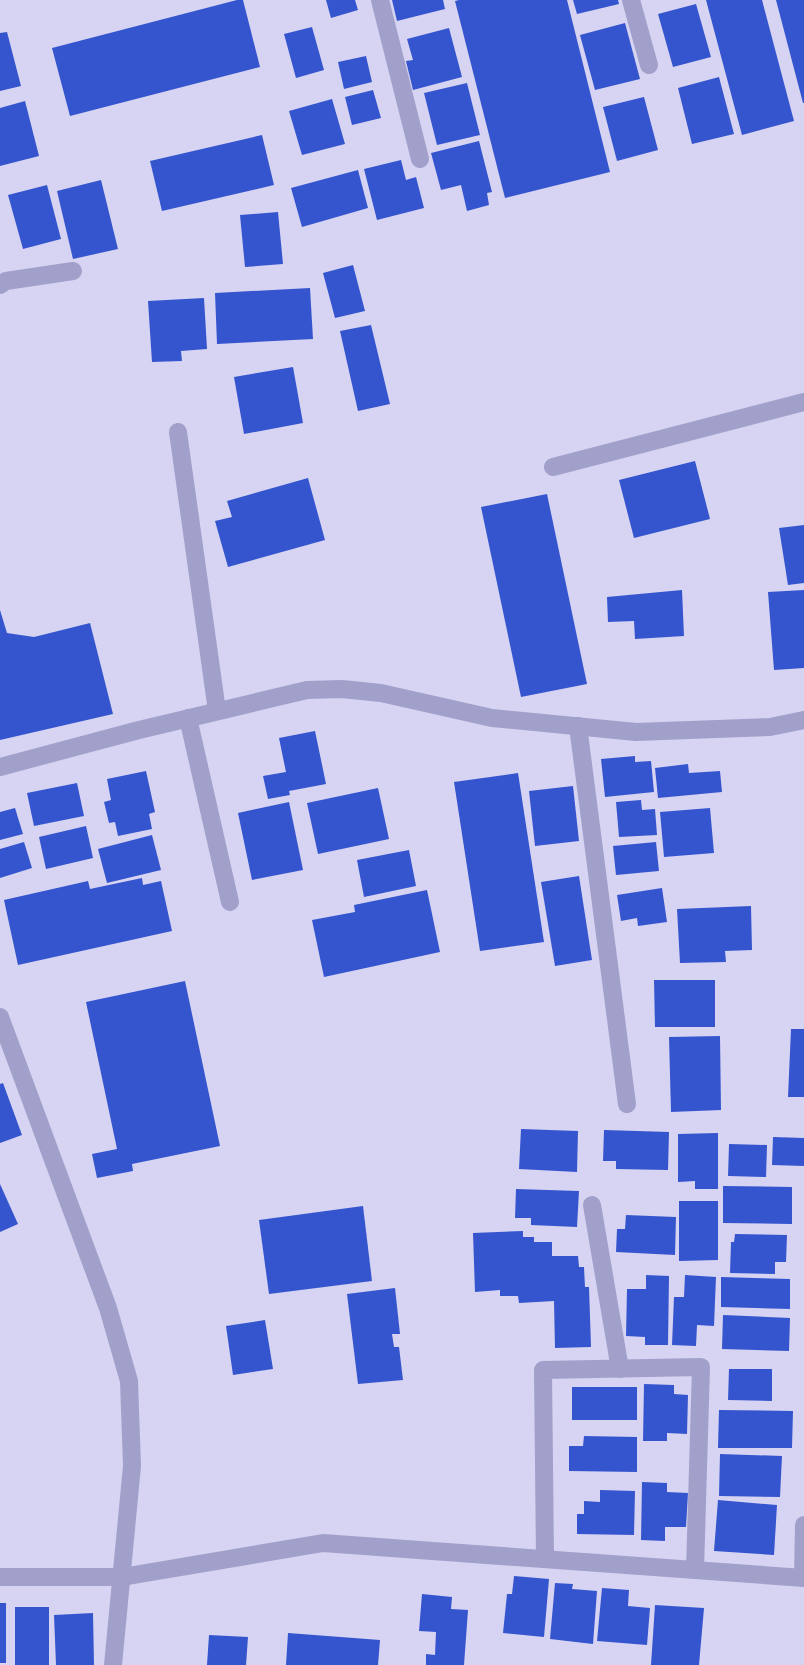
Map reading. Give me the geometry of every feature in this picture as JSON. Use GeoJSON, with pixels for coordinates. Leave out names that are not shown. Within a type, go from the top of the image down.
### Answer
{"type":"FeatureCollection","features":[{"type":"Feature","properties":{"kind":"street"},"geometry":{"type":"LineString","coordinates":[[380,0],[420,159]]}},
{"type":"Feature","properties":{"kind":"street"},"geometry":{"type":"LineString","coordinates":[[631,0],[649,65]]}},
{"type":"Feature","properties":{"kind":"street"},"geometry":{"type":"LineString","coordinates":[[0,285],[73,271]]}},
{"type":"Feature","properties":{"kind":"street"},"geometry":{"type":"LineString","coordinates":[[553,467],[804,402]]}},
{"type":"Feature","properties":{"kind":"street"},"geometry":{"type":"LineString","coordinates":[[178,432],[216,711]]}},
{"type":"Feature","properties":{"kind":"street"},"geometry":{"type":"LineString","coordinates":[[0,767],[307,690],[342,689],[381,693],[492,718],[636,732],[770,727],[804,720]]}},
{"type":"Feature","properties":{"kind":"street"},"geometry":{"type":"LineString","coordinates":[[188,718],[230,902]]}},
{"type":"Feature","properties":{"kind":"street"},"geometry":{"type":"LineString","coordinates":[[578,726],[627,1104]]}},
{"type":"Feature","properties":{"kind":"street"},"geometry":{"type":"LineString","coordinates":[[0,1017],[108,1308],[129,1381],[132,1466],[113,1665]]}},
{"type":"Feature","properties":{"kind":"street"},"geometry":{"type":"LineString","coordinates":[[592,1205],[620,1369]]}},
{"type":"Feature","properties":{"kind":"street"},"geometry":{"type":"LineString","coordinates":[[545,1559],[543,1370],[701,1367],[695,1570]]}},
{"type":"Feature","properties":{"kind":"street"},"geometry":{"type":"LineString","coordinates":[[0,1577],[122,1577],[323,1543],[803,1578],[804,1525]]}},
{"type":"Feature","properties":{"kind":"building"},"geometry":{"type":"Polygon","coordinates":[[[243,0],[260,67],[70,116],[52,48],[243,0]]]}},
{"type":"Feature","properties":{"kind":"building"},"geometry":{"type":"Polygon","coordinates":[[[326,0],[355,0],[358,10],[331,18],[326,0]]]}},
{"type":"Feature","properties":{"kind":"building"},"geometry":{"type":"Polygon","coordinates":[[[392,0],[443,0],[445,9],[397,21],[392,0]]]}},
{"type":"Feature","properties":{"kind":"building"},"geometry":{"type":"Polygon","coordinates":[[[567,0],[610,172],[505,198],[455,1],[567,0]]]}},
{"type":"Feature","properties":{"kind":"building"},"geometry":{"type":"Polygon","coordinates":[[[573,0],[618,0],[619,4],[577,14],[573,0]]]}},
{"type":"Feature","properties":{"kind":"building"},"geometry":{"type":"Polygon","coordinates":[[[706,0],[762,0],[794,121],[742,135],[706,0]]]}},
{"type":"Feature","properties":{"kind":"building"},"geometry":{"type":"Polygon","coordinates":[[[776,0],[804,0],[804,103],[803,103],[776,0]]]}},
{"type":"Feature","properties":{"kind":"building"},"geometry":{"type":"Polygon","coordinates":[[[696,4],[711,57],[673,67],[658,14],[696,4]]]}},
{"type":"Feature","properties":{"kind":"building"},"geometry":{"type":"Polygon","coordinates":[[[625,23],[640,79],[595,90],[580,35],[625,23]]]}},
{"type":"Feature","properties":{"kind":"building"},"geometry":{"type":"Polygon","coordinates":[[[312,27],[324,70],[296,78],[284,34],[312,27]]]}},
{"type":"Feature","properties":{"kind":"building"},"geometry":{"type":"Polygon","coordinates":[[[449,28],[462,77],[413,90],[406,61],[413,60],[407,39],[449,28]]]}},
{"type":"Feature","properties":{"kind":"building"},"geometry":{"type":"Polygon","coordinates":[[[7,32],[21,86],[0,91],[0,33],[7,32]]]}},
{"type":"Feature","properties":{"kind":"building"},"geometry":{"type":"Polygon","coordinates":[[[366,56],[372,82],[344,89],[338,62],[366,56]]]}},
{"type":"Feature","properties":{"kind":"building"},"geometry":{"type":"Polygon","coordinates":[[[719,77],[734,134],[692,144],[678,88],[719,77]]]}},
{"type":"Feature","properties":{"kind":"building"},"geometry":{"type":"Polygon","coordinates":[[[467,83],[480,135],[437,145],[424,93],[467,83]]]}},
{"type":"Feature","properties":{"kind":"building"},"geometry":{"type":"Polygon","coordinates":[[[373,90],[381,118],[352,125],[345,97],[373,90]]]}},
{"type":"Feature","properties":{"kind":"building"},"geometry":{"type":"Polygon","coordinates":[[[644,97],[658,150],[617,161],[603,107],[644,97]]]}},
{"type":"Feature","properties":{"kind":"building"},"geometry":{"type":"Polygon","coordinates":[[[332,99],[345,144],[302,155],[289,111],[332,99]]]}},
{"type":"Feature","properties":{"kind":"building"},"geometry":{"type":"Polygon","coordinates":[[[25,101],[39,156],[0,166],[0,108],[25,101]]]}},
{"type":"Feature","properties":{"kind":"building"},"geometry":{"type":"Polygon","coordinates":[[[262,135],[274,185],[162,211],[150,161],[262,135]]]}},
{"type":"Feature","properties":{"kind":"building"},"geometry":{"type":"Polygon","coordinates":[[[479,141],[492,192],[487,193],[489,205],[467,211],[461,185],[441,190],[431,153],[479,141]]]}},
{"type":"Feature","properties":{"kind":"building"},"geometry":{"type":"Polygon","coordinates":[[[401,160],[406,180],[416,177],[424,208],[377,220],[364,169],[401,160]]]}},
{"type":"Feature","properties":{"kind":"building"},"geometry":{"type":"Polygon","coordinates":[[[358,170],[368,208],[302,227],[291,188],[358,170]]]}},
{"type":"Feature","properties":{"kind":"building"},"geometry":{"type":"Polygon","coordinates":[[[101,180],[118,249],[73,259],[57,191],[101,180]]]}},
{"type":"Feature","properties":{"kind":"building"},"geometry":{"type":"Polygon","coordinates":[[[47,185],[61,239],[23,249],[8,195],[47,185]]]}},
{"type":"Feature","properties":{"kind":"building"},"geometry":{"type":"Polygon","coordinates":[[[278,212],[283,264],[245,267],[240,215],[278,212]]]}},
{"type":"Feature","properties":{"kind":"building"},"geometry":{"type":"Polygon","coordinates":[[[353,265],[365,311],[335,318],[323,273],[353,265]]]}},
{"type":"Feature","properties":{"kind":"building"},"geometry":{"type":"Polygon","coordinates":[[[310,288],[313,339],[217,344],[215,293],[310,288]]]}},
{"type":"Feature","properties":{"kind":"building"},"geometry":{"type":"Polygon","coordinates":[[[204,298],[207,349],[181,351],[182,361],[152,362],[148,301],[204,298]]]}},
{"type":"Feature","properties":{"kind":"building"},"geometry":{"type":"Polygon","coordinates":[[[371,325],[390,404],[358,411],[340,331],[371,325]]]}},
{"type":"Feature","properties":{"kind":"building"},"geometry":{"type":"Polygon","coordinates":[[[293,367],[303,423],[244,434],[234,377],[293,367]]]}},
{"type":"Feature","properties":{"kind":"building"},"geometry":{"type":"Polygon","coordinates":[[[695,461],[710,519],[634,538],[619,480],[695,461]]]}},
{"type":"Feature","properties":{"kind":"building"},"geometry":{"type":"Polygon","coordinates":[[[308,478],[325,540],[228,567],[215,521],[232,517],[227,501],[308,478]]]}},
{"type":"Feature","properties":{"kind":"building"},"geometry":{"type":"Polygon","coordinates":[[[547,494],[587,684],[521,697],[481,507],[547,494]]]}},
{"type":"Feature","properties":{"kind":"building"},"geometry":{"type":"Polygon","coordinates":[[[804,525],[804,583],[788,585],[779,528],[804,525]]]}},
{"type":"Feature","properties":{"kind":"building"},"geometry":{"type":"Polygon","coordinates":[[[682,590],[684,636],[635,639],[634,621],[608,622],[607,597],[682,590]]]}},
{"type":"Feature","properties":{"kind":"building"},"geometry":{"type":"Polygon","coordinates":[[[804,590],[804,668],[774,670],[768,592],[804,590]]]}},
{"type":"Feature","properties":{"kind":"building"},"geometry":{"type":"Polygon","coordinates":[[[0,610],[7,633],[34,637],[90,623],[113,714],[0,740],[0,610]]]}},
{"type":"Feature","properties":{"kind":"building"},"geometry":{"type":"Polygon","coordinates":[[[315,731],[326,784],[289,791],[290,795],[268,799],[263,776],[286,772],[279,738],[315,731]]]}},
{"type":"Feature","properties":{"kind":"building"},"geometry":{"type":"Polygon","coordinates":[[[635,756],[635,762],[651,761],[654,792],[605,797],[601,759],[635,756]]]}},
{"type":"Feature","properties":{"kind":"building"},"geometry":{"type":"Polygon","coordinates":[[[688,764],[689,773],[720,771],[722,792],[658,798],[655,768],[688,764]]]}},
{"type":"Feature","properties":{"kind":"building"},"geometry":{"type":"Polygon","coordinates":[[[146,771],[155,812],[149,814],[152,829],[118,836],[115,822],[109,823],[104,802],[111,800],[107,779],[146,771]]]}},
{"type":"Feature","properties":{"kind":"building"},"geometry":{"type":"Polygon","coordinates":[[[518,773],[544,942],[480,951],[454,782],[518,773]]]}},
{"type":"Feature","properties":{"kind":"building"},"geometry":{"type":"Polygon","coordinates":[[[77,783],[84,816],[34,826],[27,793],[77,783]]]}},
{"type":"Feature","properties":{"kind":"building"},"geometry":{"type":"Polygon","coordinates":[[[573,786],[579,841],[535,846],[529,791],[573,786]]]}},
{"type":"Feature","properties":{"kind":"building"},"geometry":{"type":"Polygon","coordinates":[[[378,788],[389,839],[318,854],[307,803],[378,788]]]}},
{"type":"Feature","properties":{"kind":"building"},"geometry":{"type":"Polygon","coordinates":[[[641,800],[642,810],[655,809],[657,835],[619,837],[616,802],[641,800]]]}},
{"type":"Feature","properties":{"kind":"building"},"geometry":{"type":"Polygon","coordinates":[[[289,802],[303,870],[252,880],[238,813],[289,802]]]}},
{"type":"Feature","properties":{"kind":"building"},"geometry":{"type":"Polygon","coordinates":[[[15,808],[23,834],[0,840],[0,812],[15,808]]]}},
{"type":"Feature","properties":{"kind":"building"},"geometry":{"type":"Polygon","coordinates":[[[710,808],[714,853],[664,857],[660,812],[710,808]]]}},
{"type":"Feature","properties":{"kind":"building"},"geometry":{"type":"Polygon","coordinates":[[[86,826],[93,858],[46,869],[39,837],[86,826]]]}},
{"type":"Feature","properties":{"kind":"building"},"geometry":{"type":"Polygon","coordinates":[[[152,835],[161,870],[107,883],[98,849],[152,835]]]}},
{"type":"Feature","properties":{"kind":"building"},"geometry":{"type":"Polygon","coordinates":[[[24,842],[32,868],[0,878],[0,849],[24,842]]]}},
{"type":"Feature","properties":{"kind":"building"},"geometry":{"type":"Polygon","coordinates":[[[656,842],[659,871],[616,875],[613,846],[656,842]]]}},
{"type":"Feature","properties":{"kind":"building"},"geometry":{"type":"Polygon","coordinates":[[[409,850],[416,886],[364,897],[357,860],[409,850]]]}},
{"type":"Feature","properties":{"kind":"building"},"geometry":{"type":"Polygon","coordinates":[[[579,876],[592,960],[555,966],[541,882],[579,876]]]}},
{"type":"Feature","properties":{"kind":"building"},"geometry":{"type":"Polygon","coordinates":[[[142,878],[143,885],[161,881],[172,931],[18,965],[4,900],[88,881],[90,889],[142,878]]]}},
{"type":"Feature","properties":{"kind":"building"},"geometry":{"type":"Polygon","coordinates":[[[662,888],[667,922],[638,926],[637,918],[621,921],[617,895],[662,888]]]}},
{"type":"Feature","properties":{"kind":"building"},"geometry":{"type":"Polygon","coordinates":[[[427,890],[440,952],[324,977],[312,920],[355,912],[354,905],[427,890]]]}},
{"type":"Feature","properties":{"kind":"building"},"geometry":{"type":"Polygon","coordinates":[[[751,906],[752,950],[725,951],[726,962],[680,963],[677,909],[751,906]]]}},
{"type":"Feature","properties":{"kind":"building"},"geometry":{"type":"Polygon","coordinates":[[[654,980],[715,980],[715,1027],[655,1027],[654,980]]]}},
{"type":"Feature","properties":{"kind":"building"},"geometry":{"type":"Polygon","coordinates":[[[185,981],[220,1146],[132,1164],[133,1171],[97,1178],[92,1154],[117,1149],[86,1002],[185,981]]]}},
{"type":"Feature","properties":{"kind":"building"},"geometry":{"type":"Polygon","coordinates":[[[791,1029],[804,1029],[804,1097],[788,1097],[791,1029]]]}},
{"type":"Feature","properties":{"kind":"building"},"geometry":{"type":"Polygon","coordinates":[[[720,1036],[721,1110],[671,1112],[669,1037],[720,1036]]]}},
{"type":"Feature","properties":{"kind":"building"},"geometry":{"type":"Polygon","coordinates":[[[3,1083],[22,1135],[0,1143],[0,1084],[3,1083]]]}},
{"type":"Feature","properties":{"kind":"building"},"geometry":{"type":"Polygon","coordinates":[[[521,1129],[578,1131],[577,1172],[519,1169],[521,1129]]]}},
{"type":"Feature","properties":{"kind":"building"},"geometry":{"type":"Polygon","coordinates":[[[604,1130],[669,1132],[668,1170],[616,1169],[616,1161],[603,1161],[604,1130]]]}},
{"type":"Feature","properties":{"kind":"building"},"geometry":{"type":"Polygon","coordinates":[[[718,1133],[718,1189],[695,1189],[695,1181],[678,1182],[678,1134],[718,1133]]]}},
{"type":"Feature","properties":{"kind":"building"},"geometry":{"type":"Polygon","coordinates":[[[773,1137],[804,1138],[804,1166],[772,1165],[773,1137]]]}},
{"type":"Feature","properties":{"kind":"building"},"geometry":{"type":"Polygon","coordinates":[[[729,1144],[767,1145],[766,1177],[728,1176],[729,1144]]]}},
{"type":"Feature","properties":{"kind":"building"},"geometry":{"type":"Polygon","coordinates":[[[0,1184],[18,1224],[0,1232],[0,1184]]]}},
{"type":"Feature","properties":{"kind":"building"},"geometry":{"type":"Polygon","coordinates":[[[723,1186],[792,1187],[792,1224],[723,1223],[723,1186]]]}},
{"type":"Feature","properties":{"kind":"building"},"geometry":{"type":"Polygon","coordinates":[[[516,1189],[579,1191],[577,1227],[531,1225],[531,1218],[515,1218],[516,1189]]]}},
{"type":"Feature","properties":{"kind":"building"},"geometry":{"type":"Polygon","coordinates":[[[679,1201],[718,1201],[718,1260],[679,1261],[679,1201]]]}},
{"type":"Feature","properties":{"kind":"building"},"geometry":{"type":"Polygon","coordinates":[[[363,1206],[372,1281],[269,1294],[259,1220],[363,1206]]]}},
{"type":"Feature","properties":{"kind":"building"},"geometry":{"type":"Polygon","coordinates":[[[626,1215],[676,1217],[675,1255],[616,1252],[617,1229],[625,1229],[626,1215]]]}},
{"type":"Feature","properties":{"kind":"building"},"geometry":{"type":"Polygon","coordinates":[[[523,1231],[523,1237],[534,1237],[534,1242],[552,1242],[552,1256],[578,1256],[579,1267],[584,1267],[585,1287],[589,1287],[591,1347],[555,1348],[554,1301],[519,1303],[518,1296],[500,1296],[500,1290],[475,1292],[473,1233],[523,1231]]]}},
{"type":"Feature","properties":{"kind":"building"},"geometry":{"type":"Polygon","coordinates":[[[735,1234],[787,1235],[786,1262],[775,1262],[775,1274],[730,1273],[731,1242],[734,1242],[735,1234]]]}},
{"type":"Feature","properties":{"kind":"building"},"geometry":{"type":"Polygon","coordinates":[[[646,1275],[669,1276],[668,1345],[645,1345],[645,1337],[626,1336],[627,1289],[646,1289],[646,1275]]]}},
{"type":"Feature","properties":{"kind":"building"},"geometry":{"type":"Polygon","coordinates":[[[685,1275],[716,1277],[714,1326],[697,1325],[696,1346],[672,1345],[674,1297],[684,1297],[685,1275]]]}},
{"type":"Feature","properties":{"kind":"building"},"geometry":{"type":"Polygon","coordinates":[[[721,1277],[790,1279],[790,1309],[721,1307],[721,1277]]]}},
{"type":"Feature","properties":{"kind":"building"},"geometry":{"type":"Polygon","coordinates":[[[395,1288],[400,1334],[392,1334],[394,1347],[399,1347],[403,1380],[358,1384],[347,1294],[395,1288]]]}},
{"type":"Feature","properties":{"kind":"building"},"geometry":{"type":"Polygon","coordinates":[[[723,1315],[790,1318],[789,1351],[722,1349],[723,1315]]]}},
{"type":"Feature","properties":{"kind":"building"},"geometry":{"type":"Polygon","coordinates":[[[265,1320],[273,1369],[233,1375],[226,1326],[265,1320]]]}},
{"type":"Feature","properties":{"kind":"building"},"geometry":{"type":"Polygon","coordinates":[[[729,1369],[772,1369],[772,1401],[728,1400],[729,1369]]]}},
{"type":"Feature","properties":{"kind":"building"},"geometry":{"type":"Polygon","coordinates":[[[644,1384],[674,1385],[674,1394],[688,1395],[687,1434],[667,1433],[667,1441],[643,1441],[644,1384]]]}},
{"type":"Feature","properties":{"kind":"building"},"geometry":{"type":"Polygon","coordinates":[[[572,1387],[637,1387],[637,1420],[572,1420],[572,1387]]]}},
{"type":"Feature","properties":{"kind":"building"},"geometry":{"type":"Polygon","coordinates":[[[719,1410],[793,1411],[792,1448],[718,1448],[719,1410]]]}},
{"type":"Feature","properties":{"kind":"building"},"geometry":{"type":"Polygon","coordinates":[[[584,1436],[637,1437],[637,1472],[569,1471],[569,1446],[583,1446],[584,1436]]]}},
{"type":"Feature","properties":{"kind":"building"},"geometry":{"type":"Polygon","coordinates":[[[720,1454],[782,1456],[780,1497],[719,1496],[720,1454]]]}},
{"type":"Feature","properties":{"kind":"building"},"geometry":{"type":"Polygon","coordinates":[[[642,1482],[667,1483],[667,1492],[688,1493],[686,1527],[665,1527],[665,1541],[641,1540],[642,1482]]]}},
{"type":"Feature","properties":{"kind":"building"},"geometry":{"type":"Polygon","coordinates":[[[600,1490],[635,1491],[634,1535],[577,1534],[577,1514],[584,1514],[584,1501],[600,1502],[600,1490]]]}},
{"type":"Feature","properties":{"kind":"building"},"geometry":{"type":"Polygon","coordinates":[[[718,1500],[777,1505],[774,1555],[714,1551],[718,1500]]]}},
{"type":"Feature","properties":{"kind":"building"},"geometry":{"type":"Polygon","coordinates":[[[514,1576],[549,1579],[544,1637],[503,1633],[507,1594],[512,1594],[514,1576]]]}},
{"type":"Feature","properties":{"kind":"building"},"geometry":{"type":"Polygon","coordinates":[[[555,1583],[573,1584],[572,1589],[597,1591],[593,1644],[550,1639],[555,1583]]]}},
{"type":"Feature","properties":{"kind":"building"},"geometry":{"type":"Polygon","coordinates":[[[602,1588],[629,1590],[628,1606],[650,1608],[647,1645],[597,1641],[602,1588]]]}},
{"type":"Feature","properties":{"kind":"building"},"geometry":{"type":"Polygon","coordinates":[[[422,1594],[452,1597],[451,1609],[468,1610],[464,1665],[426,1665],[426,1654],[435,1655],[436,1632],[419,1631],[422,1594]]]}},
{"type":"Feature","properties":{"kind":"building"},"geometry":{"type":"Polygon","coordinates":[[[0,1603],[6,1603],[6,1663],[0,1663],[0,1603]]]}},
{"type":"Feature","properties":{"kind":"building"},"geometry":{"type":"Polygon","coordinates":[[[655,1605],[704,1608],[699,1665],[651,1665],[655,1605]]]}},
{"type":"Feature","properties":{"kind":"building"},"geometry":{"type":"Polygon","coordinates":[[[15,1607],[49,1607],[49,1665],[15,1665],[15,1607]]]}},
{"type":"Feature","properties":{"kind":"building"},"geometry":{"type":"Polygon","coordinates":[[[93,1613],[94,1665],[56,1665],[54,1615],[93,1613]]]}},
{"type":"Feature","properties":{"kind":"building"},"geometry":{"type":"Polygon","coordinates":[[[288,1633],[380,1640],[378,1665],[286,1665],[288,1633]]]}},
{"type":"Feature","properties":{"kind":"building"},"geometry":{"type":"Polygon","coordinates":[[[209,1635],[248,1637],[246,1665],[207,1665],[209,1635]]]}}]}
